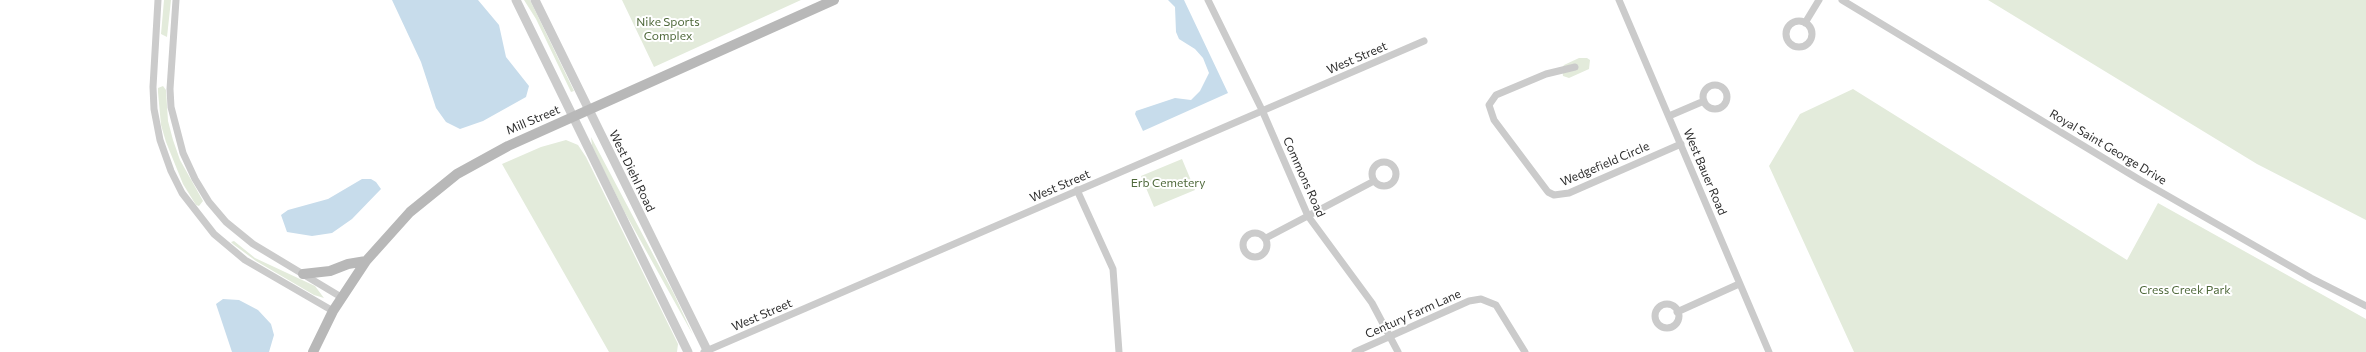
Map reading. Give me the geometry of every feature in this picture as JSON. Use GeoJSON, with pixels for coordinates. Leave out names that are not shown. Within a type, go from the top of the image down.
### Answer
{"type":"FeatureCollection","features":[{"type":"Feature","properties":{"kind":"main road","name":"Mill Street"},"geometry":{"type":"LineString","coordinates":[[313,352],[341,297],[366,260],[405,216],[434,191],[457,174],[508,146],[834,0]]}},
{"type":"Feature","properties":{"kind":"main road"},"geometry":{"type":"LineString","coordinates":[[303,274],[330,271],[348,264],[366,260]]}},
{"type":"Feature","properties":{"kind":"street"},"geometry":{"type":"LineString","coordinates":[[158,0],[153,87],[154,109],[160,140],[171,171],[182,193],[214,234],[245,260],[333,311]]}},
{"type":"Feature","properties":{"kind":"street"},"geometry":{"type":"LineString","coordinates":[[176,0],[170,89],[171,108],[181,146],[192,172],[209,202],[226,222],[253,244],[341,297]]}},
{"type":"Feature","properties":{"kind":"street"},"geometry":{"type":"LineString","coordinates":[[516,0],[688,352]]}},
{"type":"Feature","properties":{"kind":"street","name":"West Diehl Road"},"geometry":{"type":"LineString","coordinates":[[535,0],[706,352]]}},
{"type":"Feature","properties":{"kind":"street","name":"Commons Road"},"geometry":{"type":"LineString","coordinates":[[1208,0],[1262,110],[1308,216],[1360,284],[1391,336],[1398,352]]}},
{"type":"Feature","properties":{"kind":"street","name":"West Bauer Road"},"geometry":{"type":"LineString","coordinates":[[1619,0],[1769,352]]}},
{"type":"Feature","properties":{"kind":"street"},"geometry":{"type":"LineString","coordinates":[[1805,23],[1819,0]]}},
{"type":"Feature","properties":{"kind":"street","name":"Royal Saint George Drive"},"geometry":{"type":"LineString","coordinates":[[1842,0],[2140,180],[2311,278],[2366,306]]}},
{"type":"Feature","properties":{"kind":"street","name":"West Street"},"geometry":{"type":"LineString","coordinates":[[706,352],[1424,41]]}},
{"type":"Feature","properties":{"kind":"street","name":"Wedgefield Circle"},"geometry":{"type":"LineString","coordinates":[[1575,67],[1546,74],[1496,95],[1488,105],[1494,120],[1548,192],[1554,195],[1569,193],[1681,144]]}},
{"type":"Feature","properties":{"kind":"street"},"geometry":{"type":"LineString","coordinates":[[1669,116],[1704,101]]}},
{"type":"Feature","properties":{"kind":"street"},"geometry":{"type":"LineString","coordinates":[[1266,238],[1374,180]]}},
{"type":"Feature","properties":{"kind":"street"},"geometry":{"type":"LineString","coordinates":[[1077,190],[1113,269],[1119,352]]}},
{"type":"Feature","properties":{"kind":"street"},"geometry":{"type":"LineString","coordinates":[[1678,312],[1740,284]]}},
{"type":"Feature","properties":{"kind":"street","name":"Century Farm Lane"},"geometry":{"type":"LineString","coordinates":[[1355,352],[1469,301],[1481,299],[1491,302],[1500,310],[1525,352]]}},
{"type":"Feature","properties":{"kind":"green space"},"geometry":{"type":"Polygon","coordinates":[[[164,0],[171,0],[167,37],[161,34],[164,0]]]}},
{"type":"Feature","properties":{"kind":"green space"},"geometry":{"type":"Polygon","coordinates":[[[524,0],[530,0],[574,91],[571,92],[536,19],[524,0]]]}},
{"type":"Feature","properties":{"kind":"green space","name":"Nike Sports Complex"},"geometry":{"type":"Polygon","coordinates":[[[622,0],[801,0],[654,67],[622,0]]]}},
{"type":"Feature","properties":{"kind":"green space"},"geometry":{"type":"Polygon","coordinates":[[[1988,0],[2366,0],[2366,220],[2257,164],[1988,0]]]}},
{"type":"Feature","properties":{"kind":"green space"},"geometry":{"type":"Polygon","coordinates":[[[1579,58],[1587,58],[1590,60],[1589,69],[1569,78],[1563,76],[1562,68],[1564,65],[1579,58]]]}},
{"type":"Feature","properties":{"kind":"green space"},"geometry":{"type":"Polygon","coordinates":[[[163,86],[166,90],[168,121],[173,140],[180,160],[203,201],[199,206],[196,205],[183,184],[166,142],[161,125],[158,92],[158,88],[163,86]]]}},
{"type":"Feature","properties":{"kind":"green space","name":"Cress Creek Park"},"geometry":{"type":"Polygon","coordinates":[[[1853,89],[2127,260],[2158,203],[2366,319],[2366,352],[1854,352],[1769,166],[1800,114],[1853,89]]]}},
{"type":"Feature","properties":{"kind":"green space"},"geometry":{"type":"Polygon","coordinates":[[[591,137],[674,294],[693,335],[624,211],[592,146],[591,137]]]}},
{"type":"Feature","properties":{"kind":"green space"},"geometry":{"type":"Polygon","coordinates":[[[566,140],[578,145],[586,157],[678,344],[677,352],[609,352],[502,164],[541,147],[566,140]]]}},
{"type":"Feature","properties":{"kind":"green space","name":"Erb Cemetery"},"geometry":{"type":"Polygon","coordinates":[[[1182,159],[1195,190],[1154,207],[1141,176],[1182,159]]]}},
{"type":"Feature","properties":{"kind":"green space"},"geometry":{"type":"Polygon","coordinates":[[[234,241],[255,258],[315,286],[324,298],[314,295],[256,261],[231,242],[234,241]]]}},
{"type":"Feature","properties":{"kind":"water"},"geometry":{"type":"Polygon","coordinates":[[[392,0],[478,0],[499,25],[506,57],[529,86],[526,97],[483,121],[460,129],[446,122],[436,108],[421,62],[392,0]]]}},
{"type":"Feature","properties":{"kind":"water"},"geometry":{"type":"Polygon","coordinates":[[[1168,0],[1184,0],[1228,93],[1143,131],[1135,114],[1136,111],[1175,98],[1191,100],[1200,91],[1209,73],[1203,58],[1195,49],[1179,39],[1176,32],[1175,7],[1168,0]]]}},
{"type":"Feature","properties":{"kind":"water"},"geometry":{"type":"Polygon","coordinates":[[[362,179],[371,179],[376,182],[381,189],[352,219],[332,233],[312,236],[287,232],[281,215],[288,210],[328,199],[362,179]]]}},
{"type":"Feature","properties":{"kind":"water"},"geometry":{"type":"Polygon","coordinates":[[[223,299],[239,300],[258,310],[271,324],[274,335],[269,352],[232,352],[216,304],[223,299]]]}}]}
